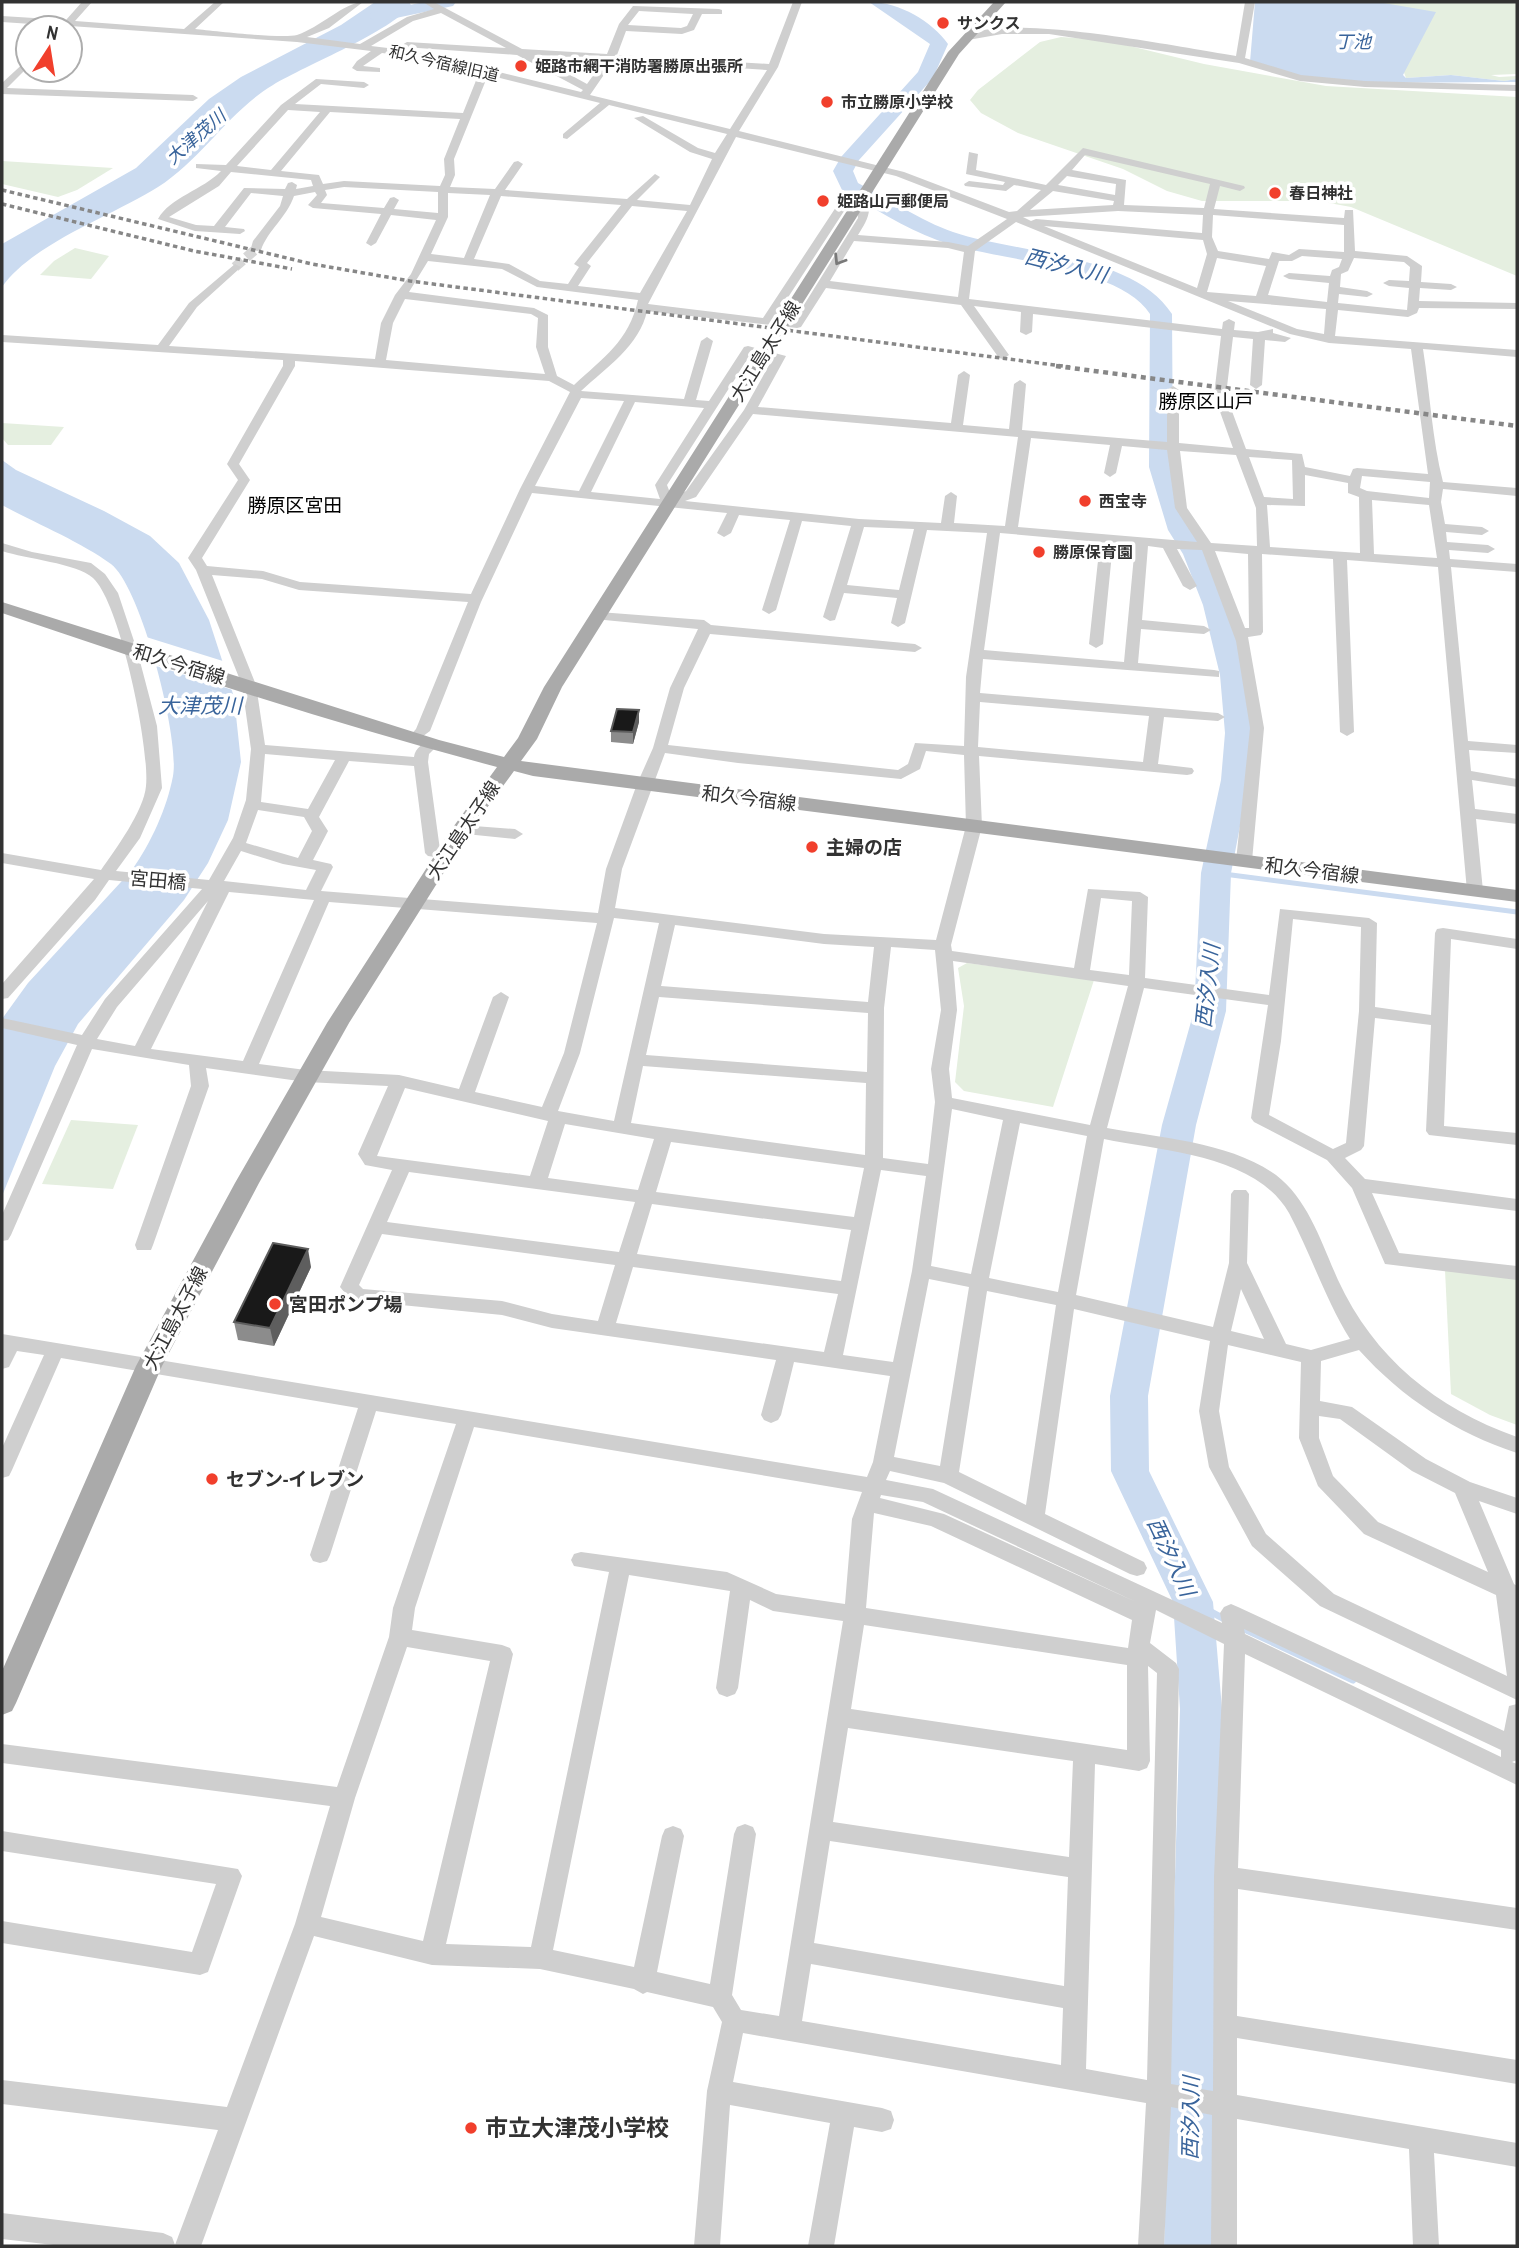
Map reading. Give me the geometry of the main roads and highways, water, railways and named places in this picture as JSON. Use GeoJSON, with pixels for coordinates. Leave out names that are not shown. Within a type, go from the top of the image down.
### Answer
{"type":"FeatureCollection","features":[{"type":"Feature","properties":{"kind":"main road","name":"大江島太子線"},"geometry":{"type":"LineString","coordinates":[[2,1703],[149,1366],[306,1076],[461,830],[527,739],[553,687],[668,504],[720,408],[818,280],[863,193],[954,52],[1000,2]]}},
{"type":"Feature","properties":{"kind":"main road","name":"和久今宿線"},"geometry":{"type":"LineString","coordinates":[[2,607],[130,650],[506,765],[644,785],[1517,896]]}},
{"type":"Feature","properties":{"kind":"water"},"geometry":{"type":"Polygon","coordinates":[[[375,2],[409,2],[411,5],[386,26],[257,96],[174,176],[53,244],[16,271],[2,287],[2,244],[136,168],[209,99],[241,77],[341,25],[375,2]]]}},
{"type":"Feature","properties":{"kind":"water","name":"丁池"},"geometry":{"type":"Polygon","coordinates":[[[1255,2],[1378,2],[1436,12],[1403,75],[1406,78],[1451,75],[1504,81],[1517,79],[1517,82],[1363,83],[1300,77],[1250,62],[1255,2]]]}},
{"type":"Feature","properties":{"kind":"water","name":"大津茂川"},"geometry":{"type":"Polygon","coordinates":[[[2,460],[16,470],[104,511],[150,536],[179,563],[209,620],[234,697],[241,762],[228,820],[208,863],[184,900],[78,1024],[55,1066],[2,1196],[2,1019],[28,983],[139,860],[167,800],[174,757],[156,664],[146,631],[123,578],[111,564],[99,556],[2,505],[2,460]]]}},
{"type":"Feature","properties":{"kind":"waterway"},"geometry":{"type":"LineString","coordinates":[[377,17],[447,2]]}},
{"type":"Feature","properties":{"kind":"waterway","name":"西汐入川"},"geometry":{"type":"LineString","coordinates":[[878,2],[932,35],[939,44],[926,74],[851,157],[843,171],[849,186],[944,236],[1115,277],[1154,303],[1161,314],[1161,467],[1180,530],[1196,554],[1216,605],[1233,675],[1239,733],[1235,780],[1216,873],[1210,1011],[1179,1125],[1129,1396],[1130,1471],[1193,1602],[1201,1709],[1188,2246]]}},
{"type":"Feature","properties":{"kind":"waterway"},"geometry":{"type":"LineString","coordinates":[[1216,873],[1517,912]]}},
{"type":"Feature","properties":{"kind":"waterway"},"geometry":{"type":"LineString","coordinates":[[1193,1602],[1226,1620]]}},
{"type":"Feature","properties":{"kind":"waterway"},"geometry":{"type":"LineString","coordinates":[[1238,1626],[1353,1680]]}},
{"type":"Feature","properties":{"kind":"tunnel"},"geometry":{"type":"LineString","coordinates":[[235,267],[257,248]]}},
{"type":"Feature","properties":{"kind":"railway"},"geometry":{"type":"LineString","coordinates":[[2,190],[312,264],[410,281],[1070,367]]}},
{"type":"Feature","properties":{"kind":"railway"},"geometry":{"type":"LineString","coordinates":[[2,204],[194,251],[292,269]]}},
{"type":"Feature","properties":{"kind":"railway"},"geometry":{"type":"LineString","coordinates":[[1056,366],[1517,426]]}},
{"type":"Feature","properties":{"kind":"place","name":"サンクス"},"geometry":{"type":"Point","coordinates":[943,23]}},
{"type":"Feature","properties":{"kind":"place","name":"姫路市網干消防署勝原出張所"},"geometry":{"type":"Point","coordinates":[521,66]}},
{"type":"Feature","properties":{"kind":"place","name":"市立勝原小学校"},"geometry":{"type":"Point","coordinates":[827,102]}},
{"type":"Feature","properties":{"kind":"place","name":"春日神社"},"geometry":{"type":"Point","coordinates":[1275,193]}},
{"type":"Feature","properties":{"kind":"place","name":"姫路山戸郵便局"},"geometry":{"type":"Point","coordinates":[823,201]}},
{"type":"Feature","properties":{"kind":"place","name":"西宝寺"},"geometry":{"type":"Point","coordinates":[1085,501]}},
{"type":"Feature","properties":{"kind":"place","name":"勝原保育園"},"geometry":{"type":"Point","coordinates":[1039,552]}},
{"type":"Feature","properties":{"kind":"place","name":"主婦の店"},"geometry":{"type":"Point","coordinates":[812,847]}},
{"type":"Feature","properties":{"kind":"place","name":"宮田ポンプ場"},"geometry":{"type":"Point","coordinates":[275,1304]}},
{"type":"Feature","properties":{"kind":"place","name":"セブン-イレブン"},"geometry":{"type":"Point","coordinates":[212,1479]}},
{"type":"Feature","properties":{"kind":"place","name":"市立大津茂小学校"},"geometry":{"type":"Point","coordinates":[471,2128]}},
{"type":"Feature","properties":{"kind":"district","name":"勝原区山戸"},"geometry":{"type":"Point","coordinates":[1206,401]}},
{"type":"Feature","properties":{"kind":"district","name":"勝原区宮田"},"geometry":{"type":"Point","coordinates":[295,505]}}]}
